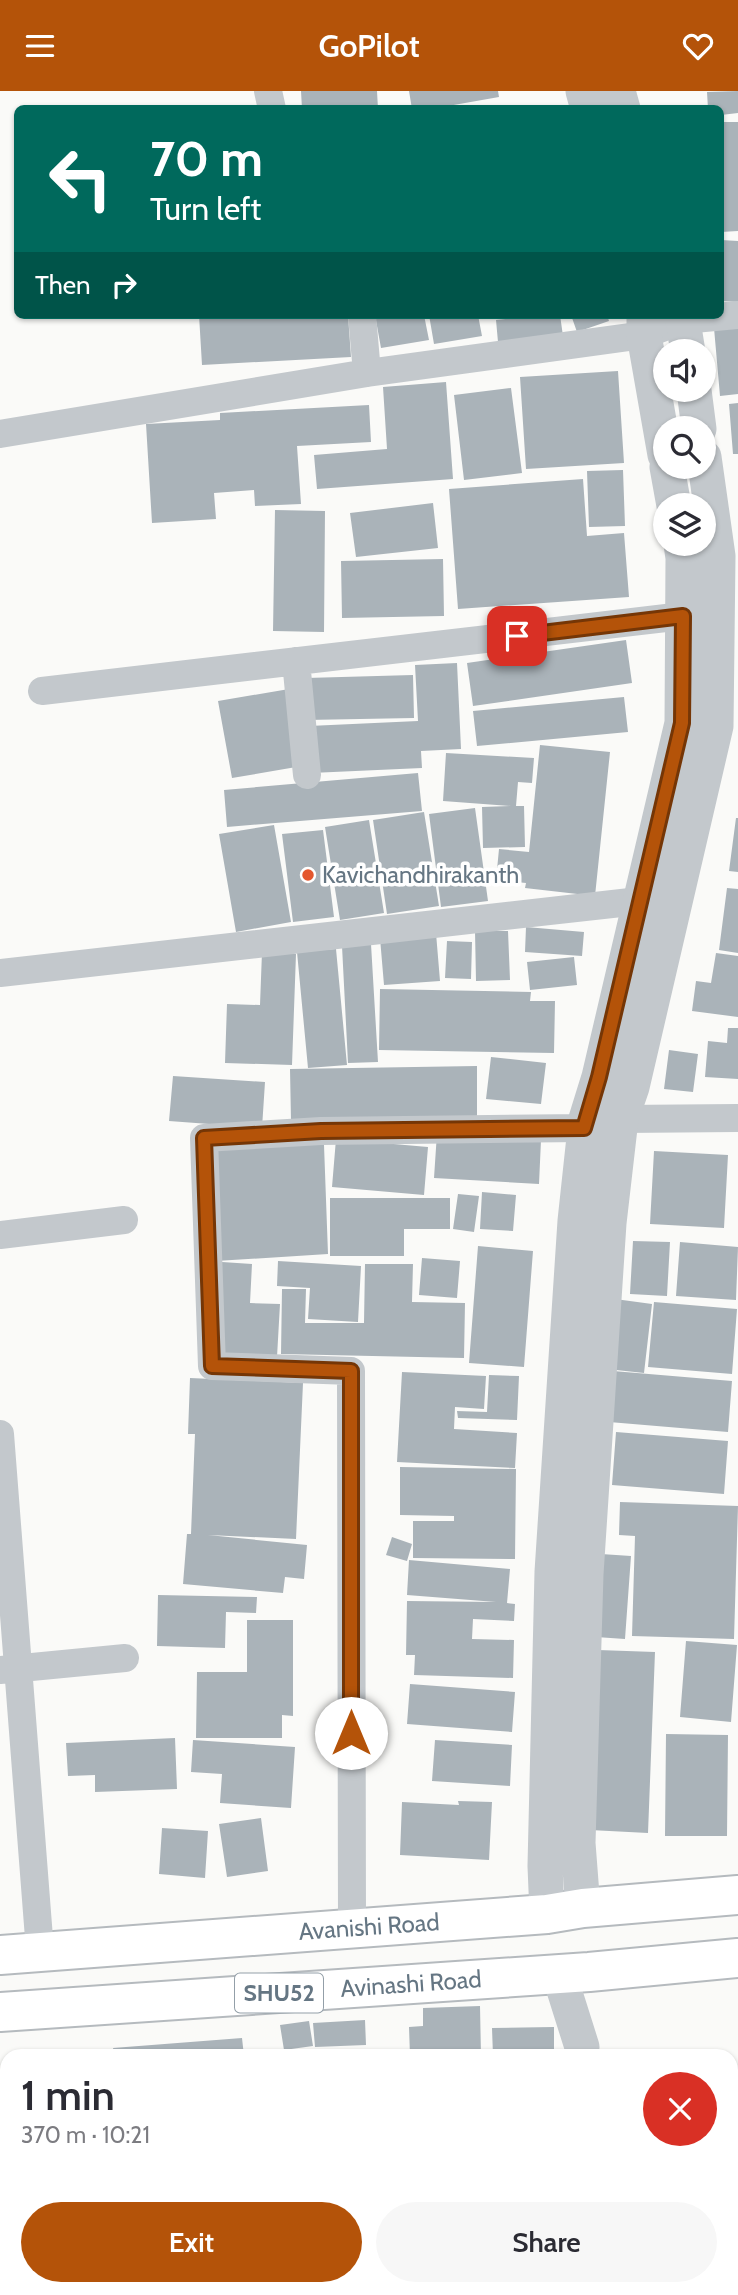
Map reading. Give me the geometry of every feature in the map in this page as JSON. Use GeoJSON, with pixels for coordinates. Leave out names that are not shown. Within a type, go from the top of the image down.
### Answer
{"type":"FeatureCollection","features":[{"type":"Feature","properties":{"kind":"main road","name":"Avanishi Road"},"geometry":{"type":"LineString","coordinates":[[0,1955],[738,1895]]}},
{"type":"Feature","properties":{"kind":"main road","name":"Avinashi Road"},"geometry":{"type":"LineString","coordinates":[[0,2013],[574,1973],[738,1958]]}},
{"type":"Feature","properties":{"kind":"street"},"geometry":{"type":"LineString","coordinates":[[362,319],[367,373]]}},
{"type":"Feature","properties":{"kind":"street"},"geometry":{"type":"LineString","coordinates":[[0,434],[644,325],[684,329],[723,319]]}},
{"type":"Feature","properties":{"kind":"street"},"geometry":{"type":"LineString","coordinates":[[644,325],[659,416]]}},
{"type":"Feature","properties":{"kind":"street"},"geometry":{"type":"LineString","coordinates":[[565,1911],[578,1843],[586,1574],[609,1223],[621,1119],[632,1087],[716,726],[728,558],[709,479]]}},
{"type":"Feature","properties":{"kind":"street"},"geometry":{"type":"LineString","coordinates":[[565,1911],[545,1866],[552,1573],[575,1221],[584,1128],[599,1077],[682,723],[683,556]]}},
{"type":"Feature","properties":{"kind":"street"},"geometry":{"type":"LineString","coordinates":[[42,691],[683,616]]}},
{"type":"Feature","properties":{"kind":"street"},"geometry":{"type":"LineString","coordinates":[[296,661],[307,775]]}},
{"type":"Feature","properties":{"kind":"street"},"geometry":{"type":"LineString","coordinates":[[0,973],[639,901]]}},
{"type":"Feature","properties":{"kind":"street"},"geometry":{"type":"LineString","coordinates":[[352,1928],[351,1371],[212,1366],[204,1138],[321,1131],[584,1128],[621,1119],[738,1118]]}},
{"type":"Feature","properties":{"kind":"street"},"geometry":{"type":"LineString","coordinates":[[0,1235],[124,1220]]}},
{"type":"Feature","properties":{"kind":"street"},"geometry":{"type":"LineString","coordinates":[[0,1446],[9,1669],[40,1951]]}},
{"type":"Feature","properties":{"kind":"street"},"geometry":{"type":"LineString","coordinates":[[9,1669],[125,1658]]}},
{"type":"Feature","properties":{"kind":"street"},"geometry":{"type":"LineString","coordinates":[[574,1973],[582,2049]]}},
{"type":"Feature","properties":{"kind":"building"},"geometry":{"type":"Polygon","coordinates":[[[301,91],[377,91],[378,105],[302,105],[301,91]]]}},
{"type":"Feature","properties":{"kind":"building"},"geometry":{"type":"Polygon","coordinates":[[[409,91],[498,91],[499,97],[454,105],[411,105],[409,91]]]}},
{"type":"Feature","properties":{"kind":"building"},"geometry":{"type":"Polygon","coordinates":[[[738,91],[738,113],[724,115],[724,105],[708,105],[707,92],[738,91]]]}},
{"type":"Feature","properties":{"kind":"building"},"geometry":{"type":"Polygon","coordinates":[[[724,122],[738,122],[738,231],[724,232],[724,122]]]}},
{"type":"Feature","properties":{"kind":"building"},"geometry":{"type":"Polygon","coordinates":[[[724,240],[738,241],[738,302],[724,301],[724,240]]]}},
{"type":"Feature","properties":{"kind":"building"},"geometry":{"type":"Polygon","coordinates":[[[199,319],[348,319],[351,357],[202,365],[199,319]]]}},
{"type":"Feature","properties":{"kind":"building"},"geometry":{"type":"Polygon","coordinates":[[[376,319],[425,319],[429,340],[381,348],[376,319]]]}},
{"type":"Feature","properties":{"kind":"building"},"geometry":{"type":"Polygon","coordinates":[[[430,319],[479,319],[482,336],[434,344],[430,319]]]}},
{"type":"Feature","properties":{"kind":"building"},"geometry":{"type":"Polygon","coordinates":[[[561,319],[563,336],[498,342],[496,320],[561,319]]]}},
{"type":"Feature","properties":{"kind":"building"},"geometry":{"type":"Polygon","coordinates":[[[572,319],[608,319],[609,321],[577,332],[572,319]]]}},
{"type":"Feature","properties":{"kind":"building"},"geometry":{"type":"Polygon","coordinates":[[[738,326],[738,394],[720,396],[714,328],[738,326]]]}},
{"type":"Feature","properties":{"kind":"building"},"geometry":{"type":"Polygon","coordinates":[[[618,371],[624,463],[526,469],[520,377],[618,371]]]}},
{"type":"Feature","properties":{"kind":"building"},"geometry":{"type":"Polygon","coordinates":[[[446,382],[453,479],[317,489],[314,455],[387,449],[383,387],[446,382]]]}},
{"type":"Feature","properties":{"kind":"building"},"geometry":{"type":"Polygon","coordinates":[[[511,388],[522,473],[464,480],[454,395],[511,388]]]}},
{"type":"Feature","properties":{"kind":"building"},"geometry":{"type":"Polygon","coordinates":[[[738,403],[738,454],[733,454],[729,404],[738,403]]]}},
{"type":"Feature","properties":{"kind":"building"},"geometry":{"type":"Polygon","coordinates":[[[369,405],[371,442],[297,446],[301,504],[255,506],[254,490],[214,493],[216,519],[152,523],[146,424],[220,420],[220,413],[369,405]]]}},
{"type":"Feature","properties":{"kind":"building"},"geometry":{"type":"Polygon","coordinates":[[[623,470],[625,526],[589,527],[587,471],[623,470]]]}},
{"type":"Feature","properties":{"kind":"building"},"geometry":{"type":"Polygon","coordinates":[[[583,479],[587,536],[624,533],[629,597],[458,609],[449,489],[583,479]]]}},
{"type":"Feature","properties":{"kind":"building"},"geometry":{"type":"Polygon","coordinates":[[[433,503],[438,548],[356,557],[350,513],[433,503]]]}},
{"type":"Feature","properties":{"kind":"building"},"geometry":{"type":"Polygon","coordinates":[[[275,510],[325,511],[324,632],[273,631],[275,510]]]}},
{"type":"Feature","properties":{"kind":"building"},"geometry":{"type":"Polygon","coordinates":[[[443,559],[444,616],[342,618],[341,561],[443,559]]]}},
{"type":"Feature","properties":{"kind":"building"},"geometry":{"type":"Polygon","coordinates":[[[626,640],[632,683],[473,706],[467,663],[626,640]]]}},
{"type":"Feature","properties":{"kind":"building"},"geometry":{"type":"Polygon","coordinates":[[[457,663],[461,749],[421,751],[422,768],[311,773],[309,726],[418,721],[415,665],[457,663]]]}},
{"type":"Feature","properties":{"kind":"building"},"geometry":{"type":"Polygon","coordinates":[[[413,675],[414,718],[306,720],[306,678],[413,675]]]}},
{"type":"Feature","properties":{"kind":"building"},"geometry":{"type":"Polygon","coordinates":[[[289,689],[302,766],[232,778],[218,701],[289,689]]]}},
{"type":"Feature","properties":{"kind":"building"},"geometry":{"type":"Polygon","coordinates":[[[624,697],[628,732],[477,746],[473,711],[624,697]]]}},
{"type":"Feature","properties":{"kind":"building"},"geometry":{"type":"Polygon","coordinates":[[[540,745],[610,752],[595,896],[525,888],[526,883],[496,880],[499,849],[529,852],[540,745]]]}},
{"type":"Feature","properties":{"kind":"building"},"geometry":{"type":"Polygon","coordinates":[[[446,753],[534,758],[532,783],[518,782],[516,806],[524,806],[525,847],[483,848],[482,807],[511,806],[443,801],[446,753]]]}},
{"type":"Feature","properties":{"kind":"building"},"geometry":{"type":"Polygon","coordinates":[[[418,773],[422,811],[227,827],[224,790],[418,773]]]}},
{"type":"Feature","properties":{"kind":"building"},"geometry":{"type":"Polygon","coordinates":[[[475,808],[488,901],[441,907],[429,814],[475,808]]]}},
{"type":"Feature","properties":{"kind":"building"},"geometry":{"type":"Polygon","coordinates":[[[424,812],[439,906],[387,914],[373,820],[424,812]]]}},
{"type":"Feature","properties":{"kind":"building"},"geometry":{"type":"Polygon","coordinates":[[[738,818],[738,872],[729,871],[738,818]]]}},
{"type":"Feature","properties":{"kind":"building"},"geometry":{"type":"Polygon","coordinates":[[[369,820],[384,913],[340,920],[325,827],[369,820]]]}},
{"type":"Feature","properties":{"kind":"building"},"geometry":{"type":"Polygon","coordinates":[[[274,825],[291,922],[236,932],[219,834],[274,825]]]}},
{"type":"Feature","properties":{"kind":"building","name":"Kavichandhirakanth"},"geometry":{"type":"Polygon","coordinates":[[[323,830],[334,917],[293,922],[282,834],[323,830]]]}},
{"type":"Feature","properties":{"kind":"building"},"geometry":{"type":"Polygon","coordinates":[[[727,888],[738,889],[738,953],[719,950],[727,888]]]}},
{"type":"Feature","properties":{"kind":"building"},"geometry":{"type":"Polygon","coordinates":[[[526,927],[584,932],[582,956],[525,952],[526,927]]]}},
{"type":"Feature","properties":{"kind":"building"},"geometry":{"type":"Polygon","coordinates":[[[475,931],[508,931],[510,980],[476,981],[475,931]]]}},
{"type":"Feature","properties":{"kind":"building"},"geometry":{"type":"Polygon","coordinates":[[[436,933],[440,981],[384,985],[380,938],[436,933]]]}},
{"type":"Feature","properties":{"kind":"building"},"geometry":{"type":"Polygon","coordinates":[[[447,941],[472,942],[471,979],[445,978],[447,941]]]}},
{"type":"Feature","properties":{"kind":"building"},"geometry":{"type":"Polygon","coordinates":[[[371,944],[378,1062],[348,1063],[342,946],[371,944]]]}},
{"type":"Feature","properties":{"kind":"building"},"geometry":{"type":"Polygon","coordinates":[[[336,949],[347,1065],[308,1068],[297,952],[336,949]]]}},
{"type":"Feature","properties":{"kind":"building"},"geometry":{"type":"Polygon","coordinates":[[[262,952],[296,954],[292,1065],[225,1063],[227,1004],[260,1005],[262,952]]]}},
{"type":"Feature","properties":{"kind":"building"},"geometry":{"type":"Polygon","coordinates":[[[716,953],[738,956],[738,1017],[692,1011],[696,981],[711,983],[716,953]]]}},
{"type":"Feature","properties":{"kind":"building"},"geometry":{"type":"Polygon","coordinates":[[[574,957],[577,985],[530,990],[527,962],[574,957]]]}},
{"type":"Feature","properties":{"kind":"building"},"geometry":{"type":"Polygon","coordinates":[[[380,989],[531,992],[530,1001],[555,1001],[554,1053],[379,1050],[380,989]]]}},
{"type":"Feature","properties":{"kind":"building"},"geometry":{"type":"Polygon","coordinates":[[[728,1028],[738,1028],[738,1079],[705,1077],[708,1041],[727,1043],[728,1028]]]}},
{"type":"Feature","properties":{"kind":"building"},"geometry":{"type":"Polygon","coordinates":[[[669,1050],[698,1054],[693,1092],[664,1089],[669,1050]]]}},
{"type":"Feature","properties":{"kind":"building"},"geometry":{"type":"Polygon","coordinates":[[[491,1057],[546,1063],[541,1104],[486,1099],[491,1057]]]}},
{"type":"Feature","properties":{"kind":"building"},"geometry":{"type":"Polygon","coordinates":[[[477,1066],[477,1121],[291,1121],[290,1069],[477,1066]]]}},
{"type":"Feature","properties":{"kind":"building"},"geometry":{"type":"Polygon","coordinates":[[[173,1076],[265,1082],[262,1128],[169,1121],[173,1076]]]}},
{"type":"Feature","properties":{"kind":"building"},"geometry":{"type":"Polygon","coordinates":[[[437,1133],[541,1140],[539,1184],[434,1178],[437,1133]]]}},
{"type":"Feature","properties":{"kind":"building"},"geometry":{"type":"Polygon","coordinates":[[[336,1139],[428,1147],[424,1195],[332,1187],[336,1139]]]}},
{"type":"Feature","properties":{"kind":"building"},"geometry":{"type":"Polygon","coordinates":[[[212,1144],[324,1145],[328,1254],[216,1261],[212,1144]]]}},
{"type":"Feature","properties":{"kind":"building"},"geometry":{"type":"Polygon","coordinates":[[[654,1151],[728,1155],[724,1228],[650,1224],[654,1151]]]}},
{"type":"Feature","properties":{"kind":"building"},"geometry":{"type":"Polygon","coordinates":[[[482,1192],[516,1195],[513,1231],[480,1229],[482,1192]]]}},
{"type":"Feature","properties":{"kind":"building"},"geometry":{"type":"Polygon","coordinates":[[[458,1194],[479,1196],[474,1232],[453,1229],[458,1194]]]}},
{"type":"Feature","properties":{"kind":"building"},"geometry":{"type":"Polygon","coordinates":[[[330,1198],[450,1198],[450,1229],[404,1229],[404,1256],[330,1256],[330,1198]]]}},
{"type":"Feature","properties":{"kind":"building"},"geometry":{"type":"Polygon","coordinates":[[[633,1241],[670,1242],[667,1296],[630,1294],[633,1241]]]}},
{"type":"Feature","properties":{"kind":"building"},"geometry":{"type":"Polygon","coordinates":[[[680,1242],[738,1247],[736,1300],[676,1296],[680,1242]]]}},
{"type":"Feature","properties":{"kind":"building"},"geometry":{"type":"Polygon","coordinates":[[[478,1246],[533,1251],[524,1367],[469,1363],[478,1246]]]}},
{"type":"Feature","properties":{"kind":"building"},"geometry":{"type":"Polygon","coordinates":[[[422,1258],[460,1261],[457,1298],[419,1295],[422,1258]]]}},
{"type":"Feature","properties":{"kind":"building"},"geometry":{"type":"Polygon","coordinates":[[[278,1261],[361,1266],[358,1322],[308,1319],[310,1288],[277,1286],[278,1261]]]}},
{"type":"Feature","properties":{"kind":"building"},"geometry":{"type":"Polygon","coordinates":[[[222,1262],[252,1264],[250,1303],[280,1304],[277,1357],[217,1353],[222,1262]]]}},
{"type":"Feature","properties":{"kind":"building"},"geometry":{"type":"Polygon","coordinates":[[[365,1264],[413,1264],[412,1302],[465,1303],[464,1358],[281,1354],[282,1289],[306,1289],[305,1323],[364,1323],[365,1264]]]}},
{"type":"Feature","properties":{"kind":"building"},"geometry":{"type":"Polygon","coordinates":[[[615,1299],[652,1304],[644,1373],[607,1369],[615,1299]]]}},
{"type":"Feature","properties":{"kind":"building"},"geometry":{"type":"Polygon","coordinates":[[[654,1302],[737,1309],[732,1374],[648,1367],[654,1302]]]}},
{"type":"Feature","properties":{"kind":"building"},"geometry":{"type":"Polygon","coordinates":[[[613,1371],[732,1381],[728,1432],[609,1422],[613,1371]]]}},
{"type":"Feature","properties":{"kind":"building"},"geometry":{"type":"Polygon","coordinates":[[[402,1372],[486,1376],[484,1409],[455,1407],[454,1429],[517,1433],[515,1468],[397,1462],[402,1372]]]}},
{"type":"Feature","properties":{"kind":"building"},"geometry":{"type":"Polygon","coordinates":[[[489,1375],[519,1376],[517,1420],[458,1418],[457,1411],[487,1412],[489,1375]]]}},
{"type":"Feature","properties":{"kind":"building"},"geometry":{"type":"Polygon","coordinates":[[[190,1378],[303,1383],[296,1539],[208,1535],[307,1545],[304,1579],[285,1577],[283,1593],[183,1584],[187,1534],[191,1534],[195,1434],[188,1434],[190,1378]]]}},
{"type":"Feature","properties":{"kind":"building"},"geometry":{"type":"Polygon","coordinates":[[[616,1432],[728,1441],[724,1494],[612,1485],[616,1432]]]}},
{"type":"Feature","properties":{"kind":"building"},"geometry":{"type":"Polygon","coordinates":[[[400,1467],[516,1469],[515,1559],[413,1558],[413,1521],[454,1521],[454,1516],[400,1515],[400,1467]]]}},
{"type":"Feature","properties":{"kind":"building"},"geometry":{"type":"Polygon","coordinates":[[[620,1502],[738,1506],[734,1639],[632,1636],[635,1536],[619,1535],[620,1502]]]}},
{"type":"Feature","properties":{"kind":"building"},"geometry":{"type":"Polygon","coordinates":[[[392,1537],[412,1544],[407,1561],[386,1555],[392,1537]]]}},
{"type":"Feature","properties":{"kind":"building"},"geometry":{"type":"Polygon","coordinates":[[[601,1554],[631,1556],[625,1639],[596,1637],[601,1554]]]}},
{"type":"Feature","properties":{"kind":"building"},"geometry":{"type":"Polygon","coordinates":[[[409,1560],[510,1569],[507,1603],[515,1604],[514,1621],[473,1619],[472,1639],[514,1640],[513,1678],[414,1675],[415,1655],[406,1655],[407,1601],[496,1602],[407,1595],[409,1560]]]}},
{"type":"Feature","properties":{"kind":"building"},"geometry":{"type":"Polygon","coordinates":[[[158,1595],[257,1597],[256,1613],[226,1612],[225,1648],[157,1646],[158,1595]]]}},
{"type":"Feature","properties":{"kind":"building"},"geometry":{"type":"Polygon","coordinates":[[[247,1620],[293,1620],[293,1716],[282,1715],[282,1738],[196,1738],[197,1672],[247,1672],[247,1620]]]}},
{"type":"Feature","properties":{"kind":"building"},"geometry":{"type":"Polygon","coordinates":[[[686,1641],[737,1645],[731,1722],[680,1717],[686,1641]]]}},
{"type":"Feature","properties":{"kind":"building"},"geometry":{"type":"Polygon","coordinates":[[[598,1650],[655,1652],[648,1833],[590,1830],[598,1650]]]}},
{"type":"Feature","properties":{"kind":"building"},"geometry":{"type":"Polygon","coordinates":[[[410,1684],[515,1692],[512,1732],[407,1724],[410,1684]]]}},
{"type":"Feature","properties":{"kind":"building"},"geometry":{"type":"Polygon","coordinates":[[[666,1734],[728,1735],[727,1836],[665,1836],[666,1734]]]}},
{"type":"Feature","properties":{"kind":"building"},"geometry":{"type":"Polygon","coordinates":[[[175,1738],[177,1789],[95,1792],[95,1775],[68,1776],[66,1743],[175,1738]]]}},
{"type":"Feature","properties":{"kind":"building"},"geometry":{"type":"Polygon","coordinates":[[[193,1740],[295,1747],[291,1808],[220,1803],[222,1774],[191,1772],[193,1740]]]}},
{"type":"Feature","properties":{"kind":"building"},"geometry":{"type":"Polygon","coordinates":[[[435,1740],[512,1745],[510,1786],[432,1781],[435,1740]]]}},
{"type":"Feature","properties":{"kind":"building"},"geometry":{"type":"Polygon","coordinates":[[[458,1801],[492,1802],[489,1860],[400,1855],[402,1802],[459,1805],[458,1801]]]}},
{"type":"Feature","properties":{"kind":"building"},"geometry":{"type":"Polygon","coordinates":[[[261,1818],[268,1871],[227,1877],[219,1824],[261,1818]]]}},
{"type":"Feature","properties":{"kind":"building"},"geometry":{"type":"Polygon","coordinates":[[[162,1828],[208,1831],[205,1878],[159,1874],[162,1828]]]}},
{"type":"Feature","properties":{"kind":"building"},"geometry":{"type":"Polygon","coordinates":[[[480,2006],[481,2049],[410,2049],[409,2027],[423,2026],[423,2008],[480,2006]]]}},
{"type":"Feature","properties":{"kind":"building"},"geometry":{"type":"Polygon","coordinates":[[[365,2020],[366,2045],[315,2047],[313,2023],[365,2020]]]}},
{"type":"Feature","properties":{"kind":"building"},"geometry":{"type":"Polygon","coordinates":[[[309,2021],[313,2046],[284,2049],[280,2025],[309,2021]]]}},
{"type":"Feature","properties":{"kind":"building"},"geometry":{"type":"Polygon","coordinates":[[[554,2027],[554,2049],[493,2049],[492,2028],[554,2027]]]}},
{"type":"Feature","properties":{"kind":"building"},"geometry":{"type":"Polygon","coordinates":[[[242,2038],[243,2049],[113,2049],[242,2038]]]}},
{"type":"Feature","properties":{"kind":"place","name":"Kavichandhirakanth"},"geometry":{"type":"Point","coordinates":[308,875]}},
{"type":"Feature","properties":{"kind":"route"},"geometry":{"type":"LineString","coordinates":[[351,1733],[351,1371],[212,1366],[204,1138],[321,1131],[584,1128],[599,1077],[682,723],[683,616],[517,636]]}}]}
